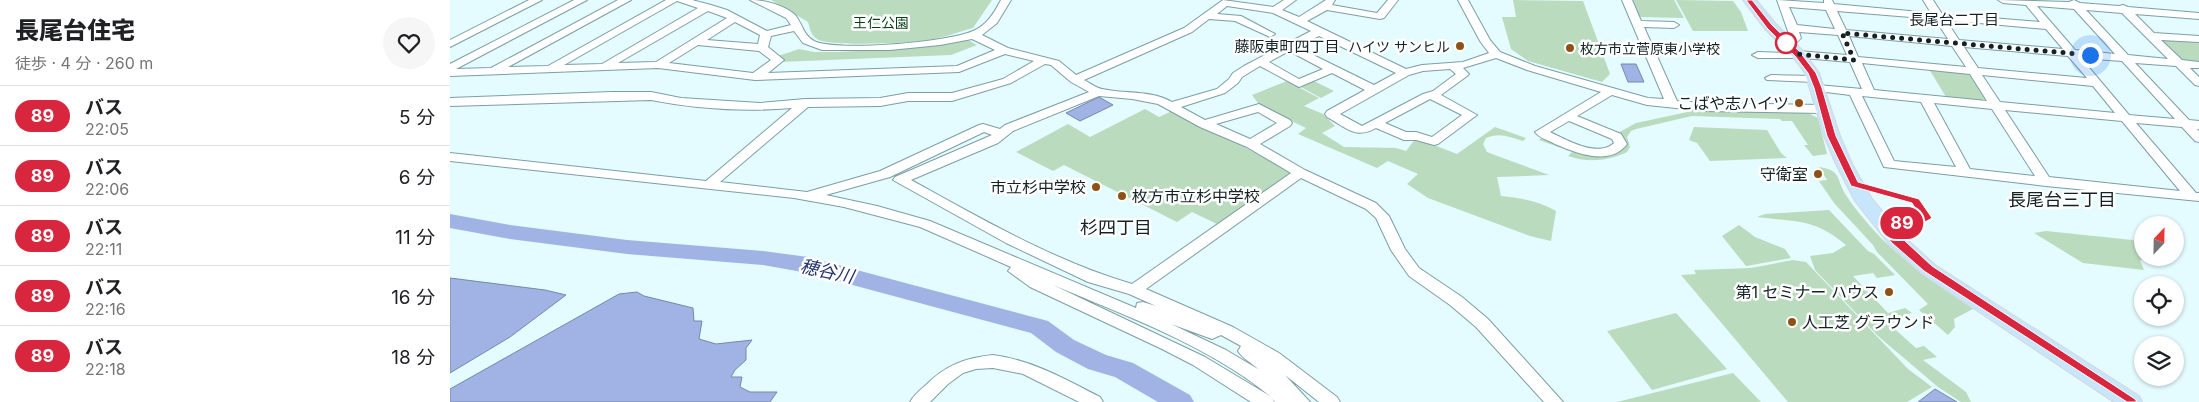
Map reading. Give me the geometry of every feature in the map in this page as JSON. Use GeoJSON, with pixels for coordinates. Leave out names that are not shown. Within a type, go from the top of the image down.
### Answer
{"type":"FeatureCollection","features":[{"type":"Feature","properties":{"kind":"main road"},"geometry":{"type":"LineString","coordinates":[[1749,0],[1770,26],[1795,51],[1817,84],[1832,136],[1864,201],[1904,248],[1944,279],[2131,402]]}},
{"type":"Feature","properties":{"kind":"street"},"geometry":{"type":"LineString","coordinates":[[450,44],[537,0]]}},
{"type":"Feature","properties":{"kind":"street"},"geometry":{"type":"LineString","coordinates":[[450,68],[582,0]]}},
{"type":"Feature","properties":{"kind":"street"},"geometry":{"type":"LineString","coordinates":[[493,71],[626,0]]}},
{"type":"Feature","properties":{"kind":"street"},"geometry":{"type":"LineString","coordinates":[[550,69],[673,0]]}},
{"type":"Feature","properties":{"kind":"street"},"geometry":{"type":"LineString","coordinates":[[681,0],[707,7],[735,18],[766,34],[797,27]]}},
{"type":"Feature","properties":{"kind":"street"},"geometry":{"type":"LineString","coordinates":[[755,0],[791,16],[803,37],[810,44],[826,48],[914,46],[973,35],[992,22],[1006,0]]}},
{"type":"Feature","properties":{"kind":"street"},"geometry":{"type":"LineString","coordinates":[[1275,10],[1291,0]]}},
{"type":"Feature","properties":{"kind":"street"},"geometry":{"type":"LineString","coordinates":[[1340,0],[1366,4]]}},
{"type":"Feature","properties":{"kind":"street"},"geometry":{"type":"LineString","coordinates":[[1298,22],[1328,3],[1380,16],[1393,0]]}},
{"type":"Feature","properties":{"kind":"street"},"geometry":{"type":"LineString","coordinates":[[1460,0],[1485,41],[1496,54],[1531,68],[1648,101],[1705,106],[1823,109]]}},
{"type":"Feature","properties":{"kind":"street"},"geometry":{"type":"LineString","coordinates":[[1627,0],[1672,104]]}},
{"type":"Feature","properties":{"kind":"street"},"geometry":{"type":"LineString","coordinates":[[1928,0],[2046,182]]}},
{"type":"Feature","properties":{"kind":"street"},"geometry":{"type":"LineString","coordinates":[[2003,0],[2074,3],[2125,10],[2199,16]]}},
{"type":"Feature","properties":{"kind":"street"},"geometry":{"type":"LineString","coordinates":[[2116,0],[2199,82]]}},
{"type":"Feature","properties":{"kind":"street"},"geometry":{"type":"LineString","coordinates":[[2028,1],[2196,197]]}},
{"type":"Feature","properties":{"kind":"street"},"geometry":{"type":"LineString","coordinates":[[1075,80],[1188,30],[1226,2],[1275,10],[1405,73]]}},
{"type":"Feature","properties":{"kind":"street"},"geometry":{"type":"LineString","coordinates":[[1795,51],[1796,38],[1782,2],[1828,4],[1939,17],[2050,26]]}},
{"type":"Feature","properties":{"kind":"street"},"geometry":{"type":"LineString","coordinates":[[2074,3],[2199,138]]}},
{"type":"Feature","properties":{"kind":"street"},"geometry":{"type":"LineString","coordinates":[[1828,4],[1869,92]]}},
{"type":"Feature","properties":{"kind":"street"},"geometry":{"type":"LineString","coordinates":[[604,67],[707,7]]}},
{"type":"Feature","properties":{"kind":"street"},"geometry":{"type":"LineString","coordinates":[[1237,18],[1254,7]]}},
{"type":"Feature","properties":{"kind":"street"},"geometry":{"type":"LineString","coordinates":[[1207,16],[1237,18],[1270,34]]}},
{"type":"Feature","properties":{"kind":"street"},"geometry":{"type":"LineString","coordinates":[[658,65],[735,18]]}},
{"type":"Feature","properties":{"kind":"street"},"geometry":{"type":"LineString","coordinates":[[1638,24],[1674,25]]}},
{"type":"Feature","properties":{"kind":"street"},"geometry":{"type":"LineString","coordinates":[[1792,28],[2199,65]]}},
{"type":"Feature","properties":{"kind":"street"},"geometry":{"type":"LineString","coordinates":[[1170,106],[1221,91],[1234,81],[1237,75],[1318,32]]}},
{"type":"Feature","properties":{"kind":"street"},"geometry":{"type":"LineString","coordinates":[[762,48],[766,34]]}},
{"type":"Feature","properties":{"kind":"street"},"geometry":{"type":"LineString","coordinates":[[973,35],[1004,50],[1055,63],[1075,80],[1098,92],[1132,95],[1162,101],[1204,124],[1251,144],[1300,173],[1371,206],[1382,216],[1398,250],[1414,272],[1456,301],[1482,323],[1554,402]]}},
{"type":"Feature","properties":{"kind":"street"},"geometry":{"type":"LineString","coordinates":[[2151,36],[2199,40]]}},
{"type":"Feature","properties":{"kind":"street"},"geometry":{"type":"LineString","coordinates":[[696,42],[762,48],[778,60],[756,76]]}},
{"type":"Feature","properties":{"kind":"street"},"geometry":{"type":"LineString","coordinates":[[1291,48],[1374,90]]}},
{"type":"Feature","properties":{"kind":"street"},"geometry":{"type":"LineString","coordinates":[[450,73],[658,65],[756,76],[959,69],[1004,50]]}},
{"type":"Feature","properties":{"kind":"street"},"geometry":{"type":"LineString","coordinates":[[1758,55],[1795,51],[1854,60],[2098,83]]}},
{"type":"Feature","properties":{"kind":"street"},"geometry":{"type":"LineString","coordinates":[[1453,66],[1463,74],[1437,93],[1362,131],[1331,114],[1405,73],[1422,68],[1464,65],[1496,54]]}},
{"type":"Feature","properties":{"kind":"street"},"geometry":{"type":"LineString","coordinates":[[450,102],[651,96],[681,102],[760,107],[805,103],[880,102],[908,97],[952,97],[1007,81],[1044,60]]}},
{"type":"Feature","properties":{"kind":"street"},"geometry":{"type":"LineString","coordinates":[[1260,62],[1299,84],[1331,69]]}},
{"type":"Feature","properties":{"kind":"street"},"geometry":{"type":"LineString","coordinates":[[1771,78],[1854,91],[2199,125]]}},
{"type":"Feature","properties":{"kind":"street"},"geometry":{"type":"LineString","coordinates":[[1568,116],[1617,137],[1621,144],[1618,148],[1608,151],[1587,152],[1540,132],[1610,91]]}},
{"type":"Feature","properties":{"kind":"street"},"geometry":{"type":"LineString","coordinates":[[1854,91],[1889,164],[2196,197]]}},
{"type":"Feature","properties":{"kind":"street"},"geometry":{"type":"LineString","coordinates":[[1098,92],[1009,128],[994,140],[900,180],[1011,240],[1093,278],[1134,290],[1241,339],[1273,358],[1331,402]]}},
{"type":"Feature","properties":{"kind":"street"},"geometry":{"type":"LineString","coordinates":[[1376,124],[1404,136],[1416,136],[1434,141],[1471,115],[1431,95]]}},
{"type":"Feature","properties":{"kind":"street"},"geometry":{"type":"LineString","coordinates":[[1926,98],[1965,172]]}},
{"type":"Feature","properties":{"kind":"street"},"geometry":{"type":"LineString","coordinates":[[710,185],[805,103]]}},
{"type":"Feature","properties":{"kind":"street"},"geometry":{"type":"LineString","coordinates":[[1204,124],[1259,108],[1286,123],[1251,144]]}},
{"type":"Feature","properties":{"kind":"street"},"geometry":{"type":"LineString","coordinates":[[810,196],[823,190],[885,174],[983,128],[1002,134]]}},
{"type":"Feature","properties":{"kind":"street"},"geometry":{"type":"LineString","coordinates":[[450,157],[810,196],[900,215],[926,224],[1149,320],[1200,344],[1240,366],[1286,402]]}},
{"type":"Feature","properties":{"kind":"street"},"geometry":{"type":"LineString","coordinates":[[1134,290],[1300,173]]}},
{"type":"Feature","properties":{"kind":"street"},"geometry":{"type":"LineString","coordinates":[[980,248],[1035,283],[1199,361],[1265,402]]}},
{"type":"Feature","properties":{"kind":"street"},"geometry":{"type":"LineString","coordinates":[[980,248],[1049,268],[1177,321],[1209,331],[1255,356],[1301,402]]}},
{"type":"Feature","properties":{"kind":"street"},"geometry":{"type":"LineString","coordinates":[[919,402],[956,369],[980,362],[1000,361],[1027,368],[1094,402]]}},
{"type":"Feature","properties":{"kind":"green space","name":"王仁公園"},"geometry":{"type":"Polygon","coordinates":[[[771,0],[992,0],[973,28],[928,40],[871,44],[837,43],[817,39],[812,34],[808,22],[771,0]]]}},
{"type":"Feature","properties":{"kind":"green space"},"geometry":{"type":"Polygon","coordinates":[[[1513,0],[1583,1],[1610,74],[1602,82],[1528,61],[1511,49],[1502,17],[1516,17],[1513,0]]]}},
{"type":"Feature","properties":{"kind":"green space"},"geometry":{"type":"Polygon","coordinates":[[[1631,0],[1674,0],[1684,18],[1638,17],[1631,0]]]}},
{"type":"Feature","properties":{"kind":"green space"},"geometry":{"type":"Polygon","coordinates":[[[1676,0],[1733,1],[1741,12],[1748,31],[1693,31],[1676,0]]]}},
{"type":"Feature","properties":{"kind":"green space"},"geometry":{"type":"Polygon","coordinates":[[[2157,38],[2196,41],[2199,43],[2199,62],[2181,60],[2157,38]]]}},
{"type":"Feature","properties":{"kind":"green space"},"geometry":{"type":"Polygon","coordinates":[[[968,40],[977,45],[951,55],[779,62],[778,56],[799,49],[814,52],[837,52],[915,48],[968,40]]]}},
{"type":"Feature","properties":{"kind":"green space"},"geometry":{"type":"Polygon","coordinates":[[[1929,69],[1971,74],[1987,98],[1981,100],[1946,97],[1929,69]]]}},
{"type":"Feature","properties":{"kind":"green space"},"geometry":{"type":"Polygon","coordinates":[[[1312,80],[1334,91],[1321,98],[1299,86],[1312,80]]]}},
{"type":"Feature","properties":{"kind":"green space"},"geometry":{"type":"Polygon","coordinates":[[[1287,81],[1319,98],[1304,106],[1323,114],[1335,126],[1322,133],[1344,147],[1396,148],[1406,151],[1416,138],[1457,154],[1495,127],[1526,138],[1523,141],[1495,135],[1486,138],[1483,144],[1487,152],[1549,175],[1497,177],[1501,196],[1530,200],[1556,211],[1551,241],[1530,236],[1428,198],[1407,184],[1418,174],[1388,161],[1377,168],[1298,134],[1306,128],[1260,106],[1252,95],[1287,81]]]}},
{"type":"Feature","properties":{"kind":"green space"},"geometry":{"type":"Polygon","coordinates":[[[1145,109],[1159,117],[1172,111],[1291,172],[1219,225],[1192,212],[1177,222],[1064,165],[1053,171],[1016,152],[1068,124],[1090,137],[1145,109]]]}},
{"type":"Feature","properties":{"kind":"green space"},"geometry":{"type":"Polygon","coordinates":[[[1697,110],[1808,113],[1818,118],[1827,154],[1813,156],[1804,145],[1808,145],[1792,121],[1782,121],[1780,119],[1692,116],[1631,131],[1627,137],[1630,147],[1627,152],[1598,160],[1583,160],[1568,156],[1572,152],[1539,140],[1544,136],[1575,151],[1617,152],[1616,134],[1636,123],[1697,110]]]}},
{"type":"Feature","properties":{"kind":"green space"},"geometry":{"type":"Polygon","coordinates":[[[1694,127],[1767,130],[1781,153],[1787,158],[1710,161],[1697,143],[1689,140],[1694,127]]]}},
{"type":"Feature","properties":{"kind":"green space"},"geometry":{"type":"Polygon","coordinates":[[[1819,167],[1826,168],[1835,173],[1852,204],[1901,257],[1973,309],[1954,319],[1955,327],[1948,335],[1919,310],[1928,304],[1877,252],[1873,245],[1834,203],[1819,181],[1827,180],[1819,167]]]}},
{"type":"Feature","properties":{"kind":"green space"},"geometry":{"type":"Polygon","coordinates":[[[1829,210],[1868,251],[1874,254],[1895,275],[1877,278],[1873,273],[1853,276],[1888,313],[1905,308],[1912,313],[1903,315],[1905,318],[1889,324],[1916,348],[1924,346],[1937,357],[1923,360],[1966,392],[1971,402],[1961,402],[1938,387],[1878,336],[1815,270],[1810,256],[1833,253],[1846,245],[1835,236],[1814,226],[1794,221],[1757,217],[1765,214],[1829,210]]]}},
{"type":"Feature","properties":{"kind":"green space"},"geometry":{"type":"Polygon","coordinates":[[[1739,225],[1755,237],[1785,249],[1791,258],[1746,266],[1722,236],[1739,225]]]}},
{"type":"Feature","properties":{"kind":"green space"},"geometry":{"type":"Polygon","coordinates":[[[2046,231],[2134,240],[2134,266],[2142,266],[2144,270],[2083,263],[2034,233],[2046,231]]]}},
{"type":"Feature","properties":{"kind":"green space","name":"人工芝 グラウンド"},"geometry":{"type":"Polygon","coordinates":[[[1793,260],[1806,262],[1908,369],[1932,387],[1907,402],[1788,402],[1681,275],[1696,274],[1694,270],[1751,268],[1793,260]]]}},
{"type":"Feature","properties":{"kind":"green space"},"geometry":{"type":"Polygon","coordinates":[[[1676,313],[1727,369],[1652,390],[1607,331],[1676,313]]]}},
{"type":"Feature","properties":{"kind":"green space"},"geometry":{"type":"Polygon","coordinates":[[[1733,373],[1761,402],[1617,402],[1733,373]]]}},
{"type":"Feature","properties":{"kind":"water"},"geometry":{"type":"Polygon","coordinates":[[[1621,64],[1636,64],[1644,82],[1628,82],[1621,64]]]}},
{"type":"Feature","properties":{"kind":"water"},"geometry":{"type":"Polygon","coordinates":[[[1099,97],[1113,105],[1080,121],[1066,113],[1099,97]]]}},
{"type":"Feature","properties":{"kind":"water"},"geometry":{"type":"Polygon","coordinates":[[[450,278],[545,290],[566,295],[510,337],[450,373],[450,278]]]}},
{"type":"Feature","properties":{"kind":"water"},"geometry":{"type":"Polygon","coordinates":[[[637,292],[644,296],[693,308],[694,321],[702,321],[699,339],[716,344],[752,340],[746,348],[746,360],[735,370],[731,377],[742,377],[740,387],[750,392],[777,392],[770,402],[450,402],[450,389],[619,294],[637,292]]]}},
{"type":"Feature","properties":{"kind":"water"},"geometry":{"type":"Polygon","coordinates":[[[1935,389],[1957,402],[1918,402],[1935,389]]]}},
{"type":"Feature","properties":{"kind":"waterway","name":"穂谷川"},"geometry":{"type":"LineString","coordinates":[[450,221],[510,232],[627,247],[763,258],[808,265],[1039,327],[1065,346],[1097,362],[1124,370],[1180,402]]}},
{"type":"Feature","properties":{"kind":"bus line","name":"89"},"geometry":{"type":"LineString","coordinates":[[1749,0],[1770,26],[1798,54],[1812,73],[1832,136],[1855,184],[1915,201],[1927,218],[1884,226],[1896,240],[1928,268],[1968,296],[2131,402]]}},
{"type":"Feature","properties":{"kind":"place","name":"ハイツ サンヒル"},"geometry":{"type":"Point","coordinates":[1460,46]}},
{"type":"Feature","properties":{"kind":"place","name":"枚方市立菅原東小学校"},"geometry":{"type":"Point","coordinates":[1570,48]}},
{"type":"Feature","properties":{"kind":"place","name":"こばや志ハイツ"},"geometry":{"type":"Point","coordinates":[1799,103]}},
{"type":"Feature","properties":{"kind":"place","name":"守衛室"},"geometry":{"type":"Point","coordinates":[1818,174]}},
{"type":"Feature","properties":{"kind":"place","name":"市立杉中学校"},"geometry":{"type":"Point","coordinates":[1096,187]}},
{"type":"Feature","properties":{"kind":"place","name":"枚方市立杉中学校"},"geometry":{"type":"Point","coordinates":[1122,196]}},
{"type":"Feature","properties":{"kind":"place","name":"第1 セミナー ハウス"},"geometry":{"type":"Point","coordinates":[1889,292]}},
{"type":"Feature","properties":{"kind":"place","name":"人工芝 グラウンド"},"geometry":{"type":"Point","coordinates":[1792,322]}},
{"type":"Feature","properties":{"kind":"district","name":"長尾台二丁目"},"geometry":{"type":"Point","coordinates":[1954,19]}},
{"type":"Feature","properties":{"kind":"district","name":"藤阪東町四丁目"},"geometry":{"type":"Point","coordinates":[1287,46]}},
{"type":"Feature","properties":{"kind":"district","name":"長尾台三丁目"},"geometry":{"type":"Point","coordinates":[2062,199]}},
{"type":"Feature","properties":{"kind":"district","name":"杉四丁目"},"geometry":{"type":"Point","coordinates":[1116,227]}},
{"type":"Feature","properties":{"kind":"route"},"geometry":{"type":"LineString","coordinates":[[1786,43],[1798,54],[1854,60],[1842,33],[2090,55]]}}]}
